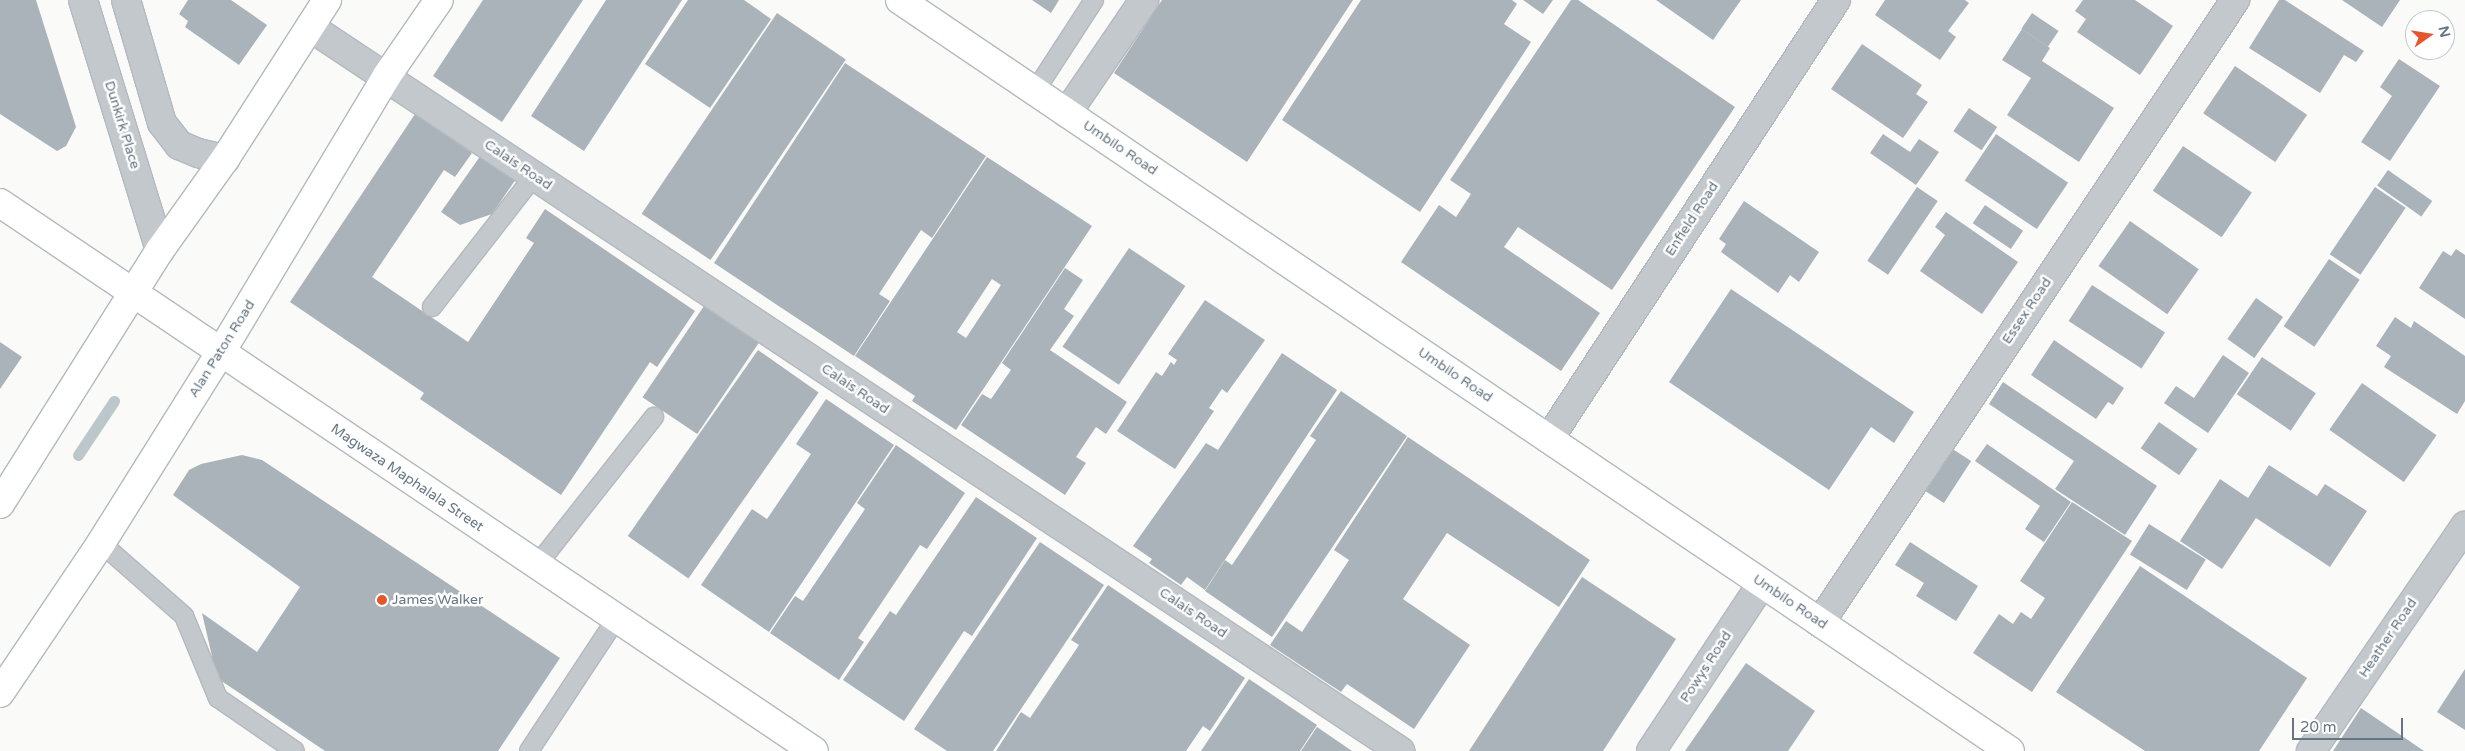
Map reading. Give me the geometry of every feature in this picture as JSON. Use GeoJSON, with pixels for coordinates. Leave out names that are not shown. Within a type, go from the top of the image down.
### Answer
{"type":"FeatureCollection","features":[{"type":"Feature","properties":{"kind":"street","name":"Dunkirk Place"},"geometry":{"type":"LineString","coordinates":[[83,0],[160,250]]}},
{"type":"Feature","properties":{"kind":"street"},"geometry":{"type":"LineString","coordinates":[[126,0],[162,123],[179,145],[198,154],[225,159]]}},
{"type":"Feature","properties":{"kind":"street"},"geometry":{"type":"LineString","coordinates":[[0,504],[160,250],[225,159],[327,0]]}},
{"type":"Feature","properties":{"kind":"street","name":"Alan Paton Road"},"geometry":{"type":"LineString","coordinates":[[0,693],[101,543],[221,352],[386,77],[438,0]]}},
{"type":"Feature","properties":{"kind":"street","name":"Umbilo Road"},"geometry":{"type":"LineString","coordinates":[[900,0],[2010,751]]}},
{"type":"Feature","properties":{"kind":"street"},"geometry":{"type":"LineString","coordinates":[[1067,113],[1144,0]]}},
{"type":"Feature","properties":{"kind":"street","name":"Enfield Road"},"geometry":{"type":"LineString","coordinates":[[1549,439],[1836,0]]}},
{"type":"Feature","properties":{"kind":"street","name":"Essex Road"},"geometry":{"type":"LineString","coordinates":[[1820,623],[2235,0]]}},
{"type":"Feature","properties":{"kind":"street","name":"Calais Road"},"geometry":{"type":"LineString","coordinates":[[310,27],[1400,751]]}},
{"type":"Feature","properties":{"kind":"street","name":"Magwaza Maphalala Street"},"geometry":{"type":"LineString","coordinates":[[0,203],[814,751]]}},
{"type":"Feature","properties":{"kind":"street","name":"Heather Road"},"geometry":{"type":"LineString","coordinates":[[2311,751],[2465,526]]}},
{"type":"Feature","properties":{"kind":"street","name":"Powys Road"},"geometry":{"type":"LineString","coordinates":[[1650,751],[1762,583]]}},
{"type":"Feature","properties":{"kind":"lane"},"geometry":{"type":"LineString","coordinates":[[1035,91],[1094,0]]}},
{"type":"Feature","properties":{"kind":"lane"},"geometry":{"type":"LineString","coordinates":[[432,307],[534,176]]}},
{"type":"Feature","properties":{"kind":"lane"},"geometry":{"type":"LineString","coordinates":[[537,565],[654,417]]}},
{"type":"Feature","properties":{"kind":"lane"},"geometry":{"type":"LineString","coordinates":[[101,543],[184,616],[190,625],[218,698],[295,751]]}},
{"type":"Feature","properties":{"kind":"lane"},"geometry":{"type":"LineString","coordinates":[[529,751],[616,619]]}},
{"type":"Feature","properties":{"kind":"building"},"geometry":{"type":"Polygon","coordinates":[[[0,0],[36,0],[76,127],[66,146],[57,151],[0,114],[0,0]]]}},
{"type":"Feature","properties":{"kind":"building"},"geometry":{"type":"Polygon","coordinates":[[[188,0],[231,0],[267,25],[239,65],[185,27],[188,21],[179,14],[188,0]]]}},
{"type":"Feature","properties":{"kind":"building"},"geometry":{"type":"Polygon","coordinates":[[[483,0],[583,0],[502,122],[433,76],[483,0]]]}},
{"type":"Feature","properties":{"kind":"building"},"geometry":{"type":"Polygon","coordinates":[[[606,0],[682,0],[584,151],[531,116],[606,0]]]}},
{"type":"Feature","properties":{"kind":"building"},"geometry":{"type":"Polygon","coordinates":[[[688,0],[744,0],[771,19],[710,108],[645,64],[688,0]]]}},
{"type":"Feature","properties":{"kind":"building"},"geometry":{"type":"Polygon","coordinates":[[[1032,0],[1059,0],[1051,13],[1032,0]]]}},
{"type":"Feature","properties":{"kind":"building"},"geometry":{"type":"Polygon","coordinates":[[[1162,0],[1353,0],[1247,162],[1114,73],[1162,0]]]}},
{"type":"Feature","properties":{"kind":"building"},"geometry":{"type":"Polygon","coordinates":[[[1361,0],[1512,0],[1517,4],[1504,24],[1531,42],[1420,212],[1282,120],[1361,0]]]}},
{"type":"Feature","properties":{"kind":"building"},"geometry":{"type":"Polygon","coordinates":[[[1523,0],[1553,0],[1543,14],[1523,0]]]}},
{"type":"Feature","properties":{"kind":"building"},"geometry":{"type":"Polygon","coordinates":[[[1571,0],[1578,0],[1735,107],[1612,290],[1518,227],[1504,247],[1600,313],[1561,371],[1401,262],[1439,205],[1456,217],[1471,194],[1450,180],[1571,0]]]}},
{"type":"Feature","properties":{"kind":"building"},"geometry":{"type":"Polygon","coordinates":[[[1656,0],[1741,0],[1713,40],[1656,0]]]}},
{"type":"Feature","properties":{"kind":"building"},"geometry":{"type":"Polygon","coordinates":[[[1885,0],[1965,0],[1969,3],[1948,31],[1956,37],[1940,60],[1875,15],[1885,0]]]}},
{"type":"Feature","properties":{"kind":"building"},"geometry":{"type":"Polygon","coordinates":[[[2083,0],[2135,0],[2173,26],[2140,75],[2077,32],[2086,19],[2075,11],[2083,0]]]}},
{"type":"Feature","properties":{"kind":"building"},"geometry":{"type":"Polygon","coordinates":[[[2279,0],[2285,0],[2364,51],[2356,62],[2344,55],[2320,93],[2249,48],[2279,0]]]}},
{"type":"Feature","properties":{"kind":"building"},"geometry":{"type":"Polygon","coordinates":[[[2342,0],[2400,0],[2382,27],[2342,0]]]}},
{"type":"Feature","properties":{"kind":"building"},"geometry":{"type":"Polygon","coordinates":[[[777,13],[846,59],[710,260],[642,214],[777,13]]]}},
{"type":"Feature","properties":{"kind":"building"},"geometry":{"type":"Polygon","coordinates":[[[2032,13],[2059,31],[2048,47],[2021,29],[2032,13]]]}},
{"type":"Feature","properties":{"kind":"building"},"geometry":{"type":"Polygon","coordinates":[[[2022,29],[2050,48],[2042,61],[2114,108],[2079,162],[2007,115],[2031,78],[2002,60],[2022,29]]]}},
{"type":"Feature","properties":{"kind":"building"},"geometry":{"type":"Polygon","coordinates":[[[1862,44],[1922,85],[1916,94],[1928,102],[1903,138],[1831,89],[1862,44]]]}},
{"type":"Feature","properties":{"kind":"building"},"geometry":{"type":"Polygon","coordinates":[[[2399,59],[2440,86],[2390,161],[2361,142],[2392,96],[2380,87],[2399,59]]]}},
{"type":"Feature","properties":{"kind":"building"},"geometry":{"type":"Polygon","coordinates":[[[845,63],[986,156],[932,238],[921,230],[879,294],[890,301],[854,356],[714,263],[845,63]]]}},
{"type":"Feature","properties":{"kind":"building"},"geometry":{"type":"Polygon","coordinates":[[[2235,66],[2307,115],[2275,162],[2203,113],[2235,66]]]}},
{"type":"Feature","properties":{"kind":"building"},"geometry":{"type":"Polygon","coordinates":[[[1969,108],[1997,127],[1982,150],[1953,131],[1969,108]]]}},
{"type":"Feature","properties":{"kind":"building"},"geometry":{"type":"Polygon","coordinates":[[[415,114],[472,153],[455,177],[444,170],[372,277],[468,342],[534,243],[526,238],[545,209],[695,311],[657,367],[650,362],[561,495],[420,399],[424,393],[290,302],[415,114]]]}},
{"type":"Feature","properties":{"kind":"building"},"geometry":{"type":"Polygon","coordinates":[[[1883,134],[1910,152],[1919,139],[1939,152],[1916,185],[1870,153],[1883,134]]]}},
{"type":"Feature","properties":{"kind":"building"},"geometry":{"type":"Polygon","coordinates":[[[1996,134],[2068,183],[2037,229],[1965,180],[1996,134]]]}},
{"type":"Feature","properties":{"kind":"building"},"geometry":{"type":"Polygon","coordinates":[[[2183,146],[2252,192],[2222,237],[2153,191],[2183,146]]]}},
{"type":"Feature","properties":{"kind":"building"},"geometry":{"type":"Polygon","coordinates":[[[481,155],[516,179],[492,214],[460,225],[441,212],[481,155]]]}},
{"type":"Feature","properties":{"kind":"building"},"geometry":{"type":"Polygon","coordinates":[[[987,157],[1092,226],[956,430],[912,401],[915,396],[855,356],[987,157]],[[992,279],[957,332],[966,338],[1001,285],[992,279]]]}},
{"type":"Feature","properties":{"kind":"building"},"geometry":{"type":"Polygon","coordinates":[[[2388,170],[2432,201],[2421,217],[2377,186],[2388,170]]]}},
{"type":"Feature","properties":{"kind":"building"},"geometry":{"type":"Polygon","coordinates":[[[1917,187],[1938,201],[1888,275],[1867,261],[1917,187]]]}},
{"type":"Feature","properties":{"kind":"building"},"geometry":{"type":"Polygon","coordinates":[[[2375,187],[2406,208],[2360,275],[2330,254],[2375,187]]]}},
{"type":"Feature","properties":{"kind":"building"},"geometry":{"type":"Polygon","coordinates":[[[1744,201],[1819,252],[1799,282],[1790,275],[1778,293],[1721,252],[1726,244],[1719,239],[1744,201]]]}},
{"type":"Feature","properties":{"kind":"building"},"geometry":{"type":"Polygon","coordinates":[[[1985,205],[2023,231],[2011,249],[1973,223],[1985,205]]]}},
{"type":"Feature","properties":{"kind":"building"},"geometry":{"type":"Polygon","coordinates":[[[1946,212],[2018,262],[1982,314],[1920,271],[1945,235],[1935,227],[1946,212]]]}},
{"type":"Feature","properties":{"kind":"building"},"geometry":{"type":"Polygon","coordinates":[[[2130,221],[2199,269],[2167,314],[2098,266],[2130,221]]]}},
{"type":"Feature","properties":{"kind":"building"},"geometry":{"type":"Polygon","coordinates":[[[1129,248],[1185,286],[1119,385],[1062,347],[1129,248]]]}},
{"type":"Feature","properties":{"kind":"building"},"geometry":{"type":"Polygon","coordinates":[[[2456,249],[2465,255],[2465,319],[2419,288],[2443,251],[2451,256],[2456,249]]]}},
{"type":"Feature","properties":{"kind":"building"},"geometry":{"type":"Polygon","coordinates":[[[2329,259],[2360,280],[2314,347],[2284,326],[2329,259]]]}},
{"type":"Feature","properties":{"kind":"building"},"geometry":{"type":"Polygon","coordinates":[[[1065,268],[1083,280],[1064,309],[1074,316],[1050,350],[1127,402],[1106,434],[1096,427],[1076,457],[1086,463],[1065,495],[961,425],[982,394],[991,399],[1011,370],[1002,363],[1065,268]]]}},
{"type":"Feature","properties":{"kind":"building"},"geometry":{"type":"Polygon","coordinates":[[[2092,285],[2165,332],[2142,368],[2069,321],[2092,285]]]}},
{"type":"Feature","properties":{"kind":"building"},"geometry":{"type":"Polygon","coordinates":[[[1731,289],[1914,412],[1894,443],[1871,427],[1829,490],[1669,382],[1731,289]]]}},
{"type":"Feature","properties":{"kind":"building"},"geometry":{"type":"Polygon","coordinates":[[[2256,298],[2283,317],[2254,358],[2227,339],[2256,298]]]}},
{"type":"Feature","properties":{"kind":"building"},"geometry":{"type":"Polygon","coordinates":[[[1205,300],[1265,340],[1227,393],[1222,389],[1209,408],[1214,411],[1175,469],[1117,431],[1156,372],[1162,376],[1171,362],[1174,365],[1177,360],[1168,354],[1205,300]]]}},
{"type":"Feature","properties":{"kind":"building"},"geometry":{"type":"Polygon","coordinates":[[[704,306],[759,343],[697,434],[642,397],[704,306]]]}},
{"type":"Feature","properties":{"kind":"building"},"geometry":{"type":"Polygon","coordinates":[[[2395,317],[2411,328],[2414,321],[2465,356],[2465,401],[2457,414],[2384,367],[2391,356],[2376,346],[2395,317]]]}},
{"type":"Feature","properties":{"kind":"building"},"geometry":{"type":"Polygon","coordinates":[[[2054,340],[2124,388],[2113,405],[2108,402],[2096,419],[2031,375],[2054,340]]]}},
{"type":"Feature","properties":{"kind":"building"},"geometry":{"type":"Polygon","coordinates":[[[0,342],[22,357],[0,389],[0,342]]]}},
{"type":"Feature","properties":{"kind":"building"},"geometry":{"type":"Polygon","coordinates":[[[758,350],[819,392],[688,578],[628,536],[758,350]]]}},
{"type":"Feature","properties":{"kind":"building"},"geometry":{"type":"Polygon","coordinates":[[[1282,353],[1337,390],[1205,590],[1187,577],[1181,585],[1149,563],[1152,559],[1133,546],[1206,443],[1218,450],[1282,353]]]}},
{"type":"Feature","properties":{"kind":"building"},"geometry":{"type":"Polygon","coordinates":[[[2223,355],[2249,373],[2208,433],[2164,403],[2176,386],[2194,398],[2223,355]]]}},
{"type":"Feature","properties":{"kind":"building"},"geometry":{"type":"Polygon","coordinates":[[[2262,357],[2316,393],[2291,431],[2237,394],[2262,357]]]}},
{"type":"Feature","properties":{"kind":"building"},"geometry":{"type":"Polygon","coordinates":[[[2003,382],[2157,486],[2125,535],[2055,489],[2074,461],[1989,404],[2003,382]]]}},
{"type":"Feature","properties":{"kind":"building"},"geometry":{"type":"Polygon","coordinates":[[[2362,383],[2437,435],[2404,482],[2329,430],[2362,383]]]}},
{"type":"Feature","properties":{"kind":"building"},"geometry":{"type":"Polygon","coordinates":[[[1341,391],[1407,436],[1272,637],[1205,591],[1225,560],[1232,565],[1316,440],[1310,436],[1341,391]]]}},
{"type":"Feature","properties":{"kind":"building"},"geometry":{"type":"Polygon","coordinates":[[[826,399],[894,445],[769,632],[701,585],[752,509],[767,519],[811,454],[796,444],[826,399]]]}},
{"type":"Feature","properties":{"kind":"building"},"geometry":{"type":"Polygon","coordinates":[[[2159,422],[2198,449],[2179,475],[2141,448],[2159,422]]]}},
{"type":"Feature","properties":{"kind":"building"},"geometry":{"type":"Polygon","coordinates":[[[1408,437],[1590,560],[1559,607],[1447,533],[1403,599],[1470,645],[1414,729],[1347,684],[1341,692],[1270,645],[1286,621],[1302,632],[1349,560],[1334,550],[1408,437]]]}},
{"type":"Feature","properties":{"kind":"building"},"geometry":{"type":"Polygon","coordinates":[[[1987,444],[2071,502],[2044,542],[2025,529],[2040,506],[1975,461],[1987,444]]]}},
{"type":"Feature","properties":{"kind":"building"},"geometry":{"type":"Polygon","coordinates":[[[896,445],[965,493],[927,549],[920,545],[858,638],[864,642],[839,680],[770,633],[795,596],[803,601],[865,509],[857,503],[896,445]]]}},
{"type":"Feature","properties":{"kind":"building"},"geometry":{"type":"Polygon","coordinates":[[[1951,448],[1971,461],[1944,503],[1924,490],[1951,448]]]}},
{"type":"Feature","properties":{"kind":"building","name":"James Walker"},"geometry":{"type":"Polygon","coordinates":[[[242,455],[262,460],[560,658],[498,751],[325,751],[217,678],[202,613],[257,652],[300,587],[173,495],[189,470],[201,464],[242,455]]]}},
{"type":"Feature","properties":{"kind":"building"},"geometry":{"type":"Polygon","coordinates":[[[2269,465],[2317,496],[2325,484],[2367,511],[2330,567],[2256,518],[2222,569],[2180,541],[2220,479],[2248,498],[2269,465]]]}},
{"type":"Feature","properties":{"kind":"building"},"geometry":{"type":"Polygon","coordinates":[[[976,497],[1037,538],[972,636],[964,631],[904,721],[843,680],[890,611],[896,615],[976,497]]]}},
{"type":"Feature","properties":{"kind":"building"},"geometry":{"type":"Polygon","coordinates":[[[2072,502],[2132,541],[2032,692],[1973,653],[1999,614],[2013,624],[2021,612],[2031,619],[2045,598],[2020,581],[2072,502]]]}},
{"type":"Feature","properties":{"kind":"building"},"geometry":{"type":"Polygon","coordinates":[[[2149,524],[2206,560],[2187,590],[2130,555],[2149,524]]]}},
{"type":"Feature","properties":{"kind":"building"},"geometry":{"type":"Polygon","coordinates":[[[1040,542],[1104,585],[993,751],[947,751],[914,729],[1040,542]]]}},
{"type":"Feature","properties":{"kind":"building"},"geometry":{"type":"Polygon","coordinates":[[[1910,542],[1978,586],[1956,621],[1916,596],[1924,583],[1895,565],[1910,542]]]}},
{"type":"Feature","properties":{"kind":"building"},"geometry":{"type":"Polygon","coordinates":[[[2140,566],[2307,678],[2259,751],[2145,751],[2056,692],[2140,566]]]}},
{"type":"Feature","properties":{"kind":"building"},"geometry":{"type":"Polygon","coordinates":[[[1582,577],[1676,639],[1603,751],[1469,751],[1582,577]]]}},
{"type":"Feature","properties":{"kind":"building"},"geometry":{"type":"Polygon","coordinates":[[[1108,585],[1245,678],[1210,731],[1203,726],[1186,751],[996,751],[1021,712],[1030,718],[1079,645],[1071,640],[1108,585]]]}},
{"type":"Feature","properties":{"kind":"building"},"geometry":{"type":"Polygon","coordinates":[[[1746,663],[1815,711],[1788,751],[1685,751],[1746,663]]]}},
{"type":"Feature","properties":{"kind":"building"},"geometry":{"type":"Polygon","coordinates":[[[2465,669],[2465,730],[2437,712],[2465,669]]]}},
{"type":"Feature","properties":{"kind":"building"},"geometry":{"type":"Polygon","coordinates":[[[1249,679],[1317,725],[1300,751],[1201,751],[1249,679]]]}},
{"type":"Feature","properties":{"kind":"building"},"geometry":{"type":"Polygon","coordinates":[[[2361,708],[2424,751],[2333,751],[2361,708]]]}},
{"type":"Feature","properties":{"kind":"building"},"geometry":{"type":"Polygon","coordinates":[[[1317,727],[1352,751],[1301,751],[1317,727]]]}},
{"type":"Feature","properties":{"kind":"waterway"},"geometry":{"type":"LineString","coordinates":[[78,455],[114,401]]}},
{"type":"Feature","properties":{"kind":"place","name":"James Walker"},"geometry":{"type":"Point","coordinates":[382,600]}}]}
